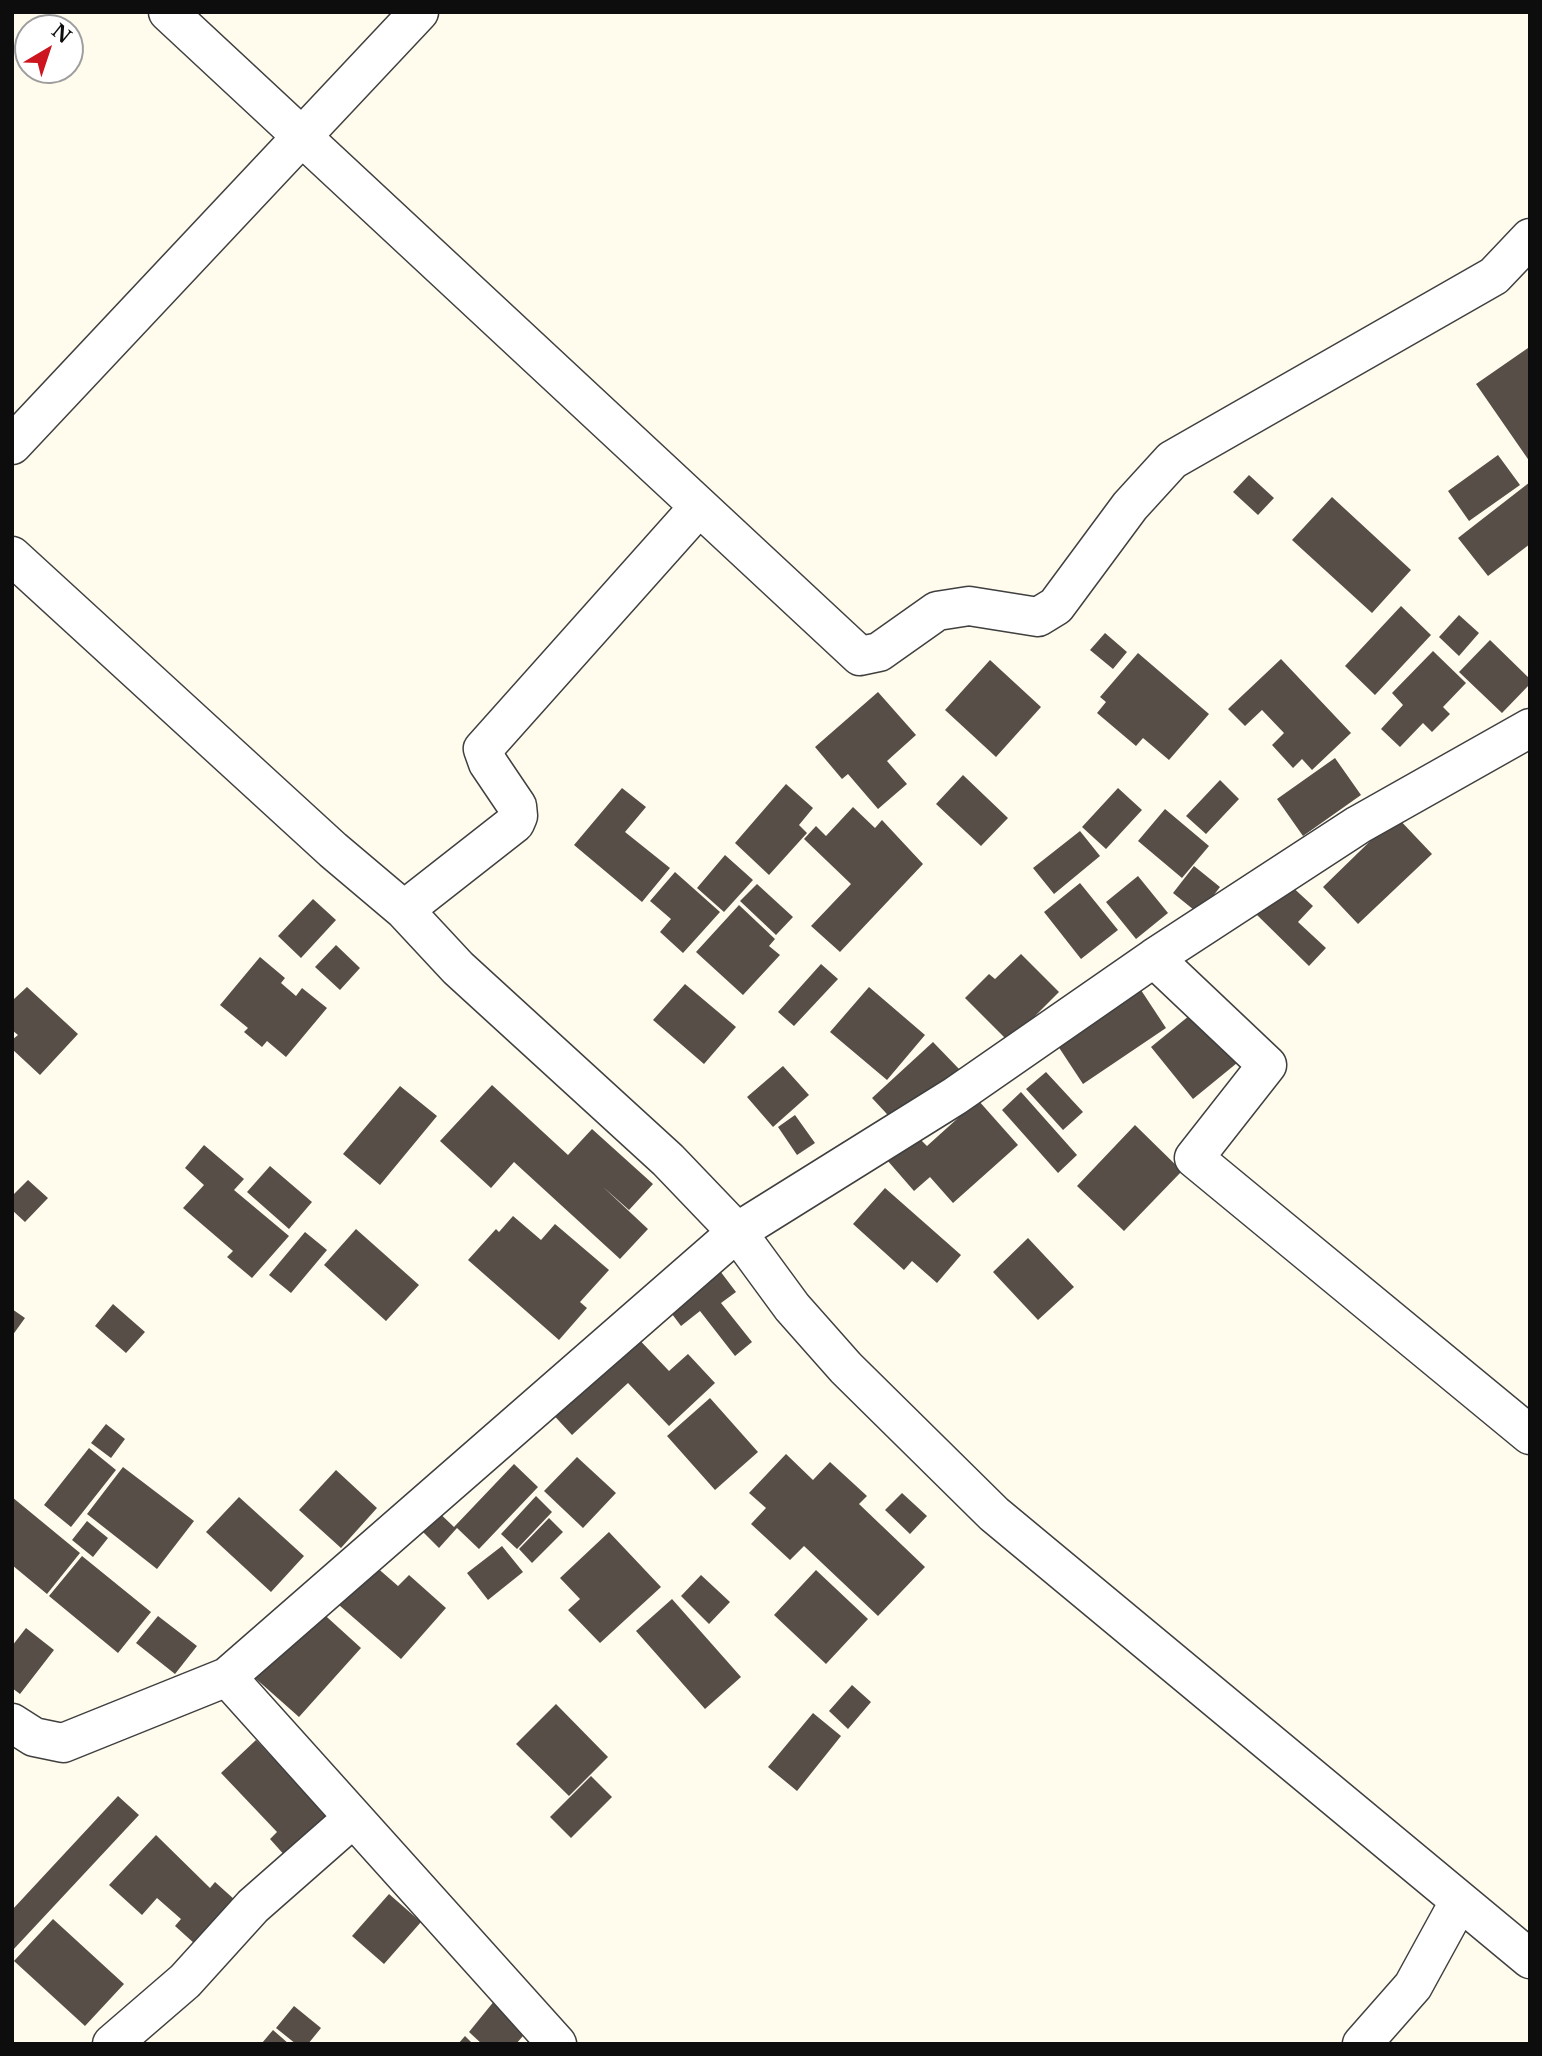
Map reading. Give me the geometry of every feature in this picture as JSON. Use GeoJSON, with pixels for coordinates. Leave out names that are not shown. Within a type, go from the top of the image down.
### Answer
{"type":"FeatureCollection","features":[{"type":"Feature","properties":{"kind":"street"},"geometry":{"type":"LineString","coordinates":[[168,12],[860,656],[879,652],[936,611],[969,606],[1038,617],[1056,606],[1130,506],[1172,460],[1494,276],[1530,238]]}},
{"type":"Feature","properties":{"kind":"street"},"geometry":{"type":"LineString","coordinates":[[12,445],[419,12]]}},
{"type":"Feature","properties":{"kind":"street"},"geometry":{"type":"LineString","coordinates":[[404,910],[515,823],[518,816],[517,806],[484,755],[488,740],[698,508]]}},
{"type":"Feature","properties":{"kind":"street"},"geometry":{"type":"LineString","coordinates":[[12,556],[333,850],[404,910],[458,968],[629,1122],[737,1232],[792,1307],[846,1368],[994,1514],[1530,1959]]}},
{"type":"Feature","properties":{"kind":"street"},"geometry":{"type":"LineString","coordinates":[[12,1723],[34,1737],[63,1743],[227,1677],[737,1232],[955,1096],[1154,958],[1357,825],[1530,728]]}},
{"type":"Feature","properties":{"kind":"street"},"geometry":{"type":"LineString","coordinates":[[1154,958],[1267,1065],[1194,1158],[1530,1435]]}},
{"type":"Feature","properties":{"kind":"street"},"geometry":{"type":"LineString","coordinates":[[227,1677],[557,2044]]}},
{"type":"Feature","properties":{"kind":"street"},"geometry":{"type":"LineString","coordinates":[[112,2044],[185,1981],[253,1906],[352,1819]]}},
{"type":"Feature","properties":{"kind":"street"},"geometry":{"type":"LineString","coordinates":[[1362,2044],[1413,1986],[1459,1902]]}},
{"type":"Feature","properties":{"kind":"building"},"geometry":{"type":"Polygon","coordinates":[[[1528,348],[1530,350],[1530,462],[1476,384],[1528,348]]]}},
{"type":"Feature","properties":{"kind":"building"},"geometry":{"type":"Polygon","coordinates":[[[1498,455],[1520,485],[1469,521],[1448,491],[1498,455]]]}},
{"type":"Feature","properties":{"kind":"building"},"geometry":{"type":"Polygon","coordinates":[[[1249,475],[1274,498],[1258,515],[1233,492],[1249,475]]]}},
{"type":"Feature","properties":{"kind":"building"},"geometry":{"type":"Polygon","coordinates":[[[1530,482],[1530,544],[1488,576],[1458,538],[1530,482]]]}},
{"type":"Feature","properties":{"kind":"building"},"geometry":{"type":"Polygon","coordinates":[[[1332,497],[1411,570],[1372,613],[1292,540],[1332,497]]]}},
{"type":"Feature","properties":{"kind":"building"},"geometry":{"type":"Polygon","coordinates":[[[1401,606],[1431,635],[1375,695],[1345,666],[1401,606]]]}},
{"type":"Feature","properties":{"kind":"building"},"geometry":{"type":"Polygon","coordinates":[[[1459,615],[1479,633],[1459,656],[1439,637],[1459,615]]]}},
{"type":"Feature","properties":{"kind":"building"},"geometry":{"type":"Polygon","coordinates":[[[1105,633],[1127,652],[1113,669],[1090,650],[1105,633]]]}},
{"type":"Feature","properties":{"kind":"building"},"geometry":{"type":"Polygon","coordinates":[[[1490,640],[1530,679],[1530,684],[1502,713],[1459,672],[1490,640]]]}},
{"type":"Feature","properties":{"kind":"building"},"geometry":{"type":"Polygon","coordinates":[[[1433,651],[1466,683],[1443,707],[1450,714],[1432,732],[1423,723],[1400,747],[1381,729],[1403,705],[1392,693],[1433,651]]]}},
{"type":"Feature","properties":{"kind":"building"},"geometry":{"type":"Polygon","coordinates":[[[1138,653],[1209,714],[1169,760],[1143,738],[1136,746],[1097,713],[1106,702],[1100,697],[1138,653]]]}},
{"type":"Feature","properties":{"kind":"building"},"geometry":{"type":"Polygon","coordinates":[[[1281,659],[1351,733],[1312,770],[1302,759],[1293,768],[1272,745],[1284,733],[1262,710],[1245,726],[1228,709],[1281,659]]]}},
{"type":"Feature","properties":{"kind":"building"},"geometry":{"type":"Polygon","coordinates":[[[990,660],[1041,707],[996,757],[945,710],[990,660]]]}},
{"type":"Feature","properties":{"kind":"building"},"geometry":{"type":"Polygon","coordinates":[[[878,692],[916,735],[887,761],[907,784],[878,809],[848,774],[842,779],[815,747],[878,692]]]}},
{"type":"Feature","properties":{"kind":"building"},"geometry":{"type":"Polygon","coordinates":[[[1335,758],[1361,795],[1303,836],[1277,799],[1335,758]]]}},
{"type":"Feature","properties":{"kind":"building"},"geometry":{"type":"Polygon","coordinates":[[[963,775],[1008,818],[981,846],[936,804],[963,775]]]}},
{"type":"Feature","properties":{"kind":"building"},"geometry":{"type":"Polygon","coordinates":[[[1220,780],[1239,799],[1206,834],[1186,816],[1220,780]]]}},
{"type":"Feature","properties":{"kind":"building"},"geometry":{"type":"Polygon","coordinates":[[[786,784],[813,808],[799,825],[807,833],[769,875],[735,843],[786,784]]]}},
{"type":"Feature","properties":{"kind":"building"},"geometry":{"type":"Polygon","coordinates":[[[622,788],[646,807],[625,832],[670,868],[642,902],[574,845],[622,788]]]}},
{"type":"Feature","properties":{"kind":"building"},"geometry":{"type":"Polygon","coordinates":[[[1118,788],[1142,810],[1106,849],[1082,827],[1118,788]]]}},
{"type":"Feature","properties":{"kind":"building"},"geometry":{"type":"Polygon","coordinates":[[[853,807],[875,828],[882,820],[923,864],[840,952],[811,926],[851,884],[804,839],[816,826],[826,836],[853,807]]]}},
{"type":"Feature","properties":{"kind":"building"},"geometry":{"type":"Polygon","coordinates":[[[1165,809],[1209,846],[1182,878],[1138,841],[1165,809]]]}},
{"type":"Feature","properties":{"kind":"building"},"geometry":{"type":"Polygon","coordinates":[[[1396,816],[1432,854],[1358,924],[1323,887],[1396,816]]]}},
{"type":"Feature","properties":{"kind":"building"},"geometry":{"type":"Polygon","coordinates":[[[1080,831],[1100,856],[1054,894],[1033,868],[1080,831]]]}},
{"type":"Feature","properties":{"kind":"building"},"geometry":{"type":"Polygon","coordinates":[[[725,855],[753,880],[724,912],[697,888],[725,855]]]}},
{"type":"Feature","properties":{"kind":"building"},"geometry":{"type":"Polygon","coordinates":[[[1194,866],[1220,887],[1199,914],[1173,893],[1194,866]]]}},
{"type":"Feature","properties":{"kind":"building"},"geometry":{"type":"Polygon","coordinates":[[[675,872],[720,912],[683,953],[660,932],[671,919],[650,901],[675,872]]]}},
{"type":"Feature","properties":{"kind":"building"},"geometry":{"type":"Polygon","coordinates":[[[1138,876],[1168,913],[1136,939],[1106,902],[1138,876]]]}},
{"type":"Feature","properties":{"kind":"building"},"geometry":{"type":"Polygon","coordinates":[[[1080,883],[1118,930],[1081,959],[1044,912],[1080,883]]]}},
{"type":"Feature","properties":{"kind":"building"},"geometry":{"type":"Polygon","coordinates":[[[1288,883],[1313,906],[1298,922],[1326,948],[1309,966],[1257,915],[1288,883]]]}},
{"type":"Feature","properties":{"kind":"building"},"geometry":{"type":"Polygon","coordinates":[[[757,884],[793,917],[776,935],[740,901],[757,884]]]}},
{"type":"Feature","properties":{"kind":"building"},"geometry":{"type":"Polygon","coordinates":[[[313,899],[336,920],[301,958],[278,936],[313,899]]]}},
{"type":"Feature","properties":{"kind":"building"},"geometry":{"type":"Polygon","coordinates":[[[739,905],[775,939],[769,946],[780,955],[743,995],[696,952],[739,905]]]}},
{"type":"Feature","properties":{"kind":"building"},"geometry":{"type":"Polygon","coordinates":[[[336,945],[360,968],[340,990],[315,967],[336,945]]]}},
{"type":"Feature","properties":{"kind":"building"},"geometry":{"type":"Polygon","coordinates":[[[1021,954],[1059,992],[1009,1042],[965,998],[989,974],[995,979],[1021,954]]]}},
{"type":"Feature","properties":{"kind":"building"},"geometry":{"type":"Polygon","coordinates":[[[260,957],[285,978],[281,983],[296,996],[302,988],[327,1008],[286,1057],[267,1041],[262,1047],[244,1032],[248,1028],[220,1005],[260,957]]]}},
{"type":"Feature","properties":{"kind":"building"},"geometry":{"type":"Polygon","coordinates":[[[821,964],[838,979],[794,1026],[778,1012],[821,964]]]}},
{"type":"Feature","properties":{"kind":"building"},"geometry":{"type":"Polygon","coordinates":[[[685,984],[736,1027],[704,1064],[653,1020],[685,984]]]}},
{"type":"Feature","properties":{"kind":"building"},"geometry":{"type":"Polygon","coordinates":[[[1137,984],[1166,1028],[1083,1084],[1054,1040],[1137,984]]]}},
{"type":"Feature","properties":{"kind":"building"},"geometry":{"type":"Polygon","coordinates":[[[27,987],[78,1034],[40,1075],[12,1049],[12,1040],[18,1035],[12,1030],[12,997],[14,999],[27,987]]]}},
{"type":"Feature","properties":{"kind":"building"},"geometry":{"type":"Polygon","coordinates":[[[869,987],[925,1035],[887,1080],[830,1032],[869,987]]]}},
{"type":"Feature","properties":{"kind":"building"},"geometry":{"type":"Polygon","coordinates":[[[1195,1011],[1237,1063],[1193,1099],[1151,1047],[1195,1011]]]}},
{"type":"Feature","properties":{"kind":"building"},"geometry":{"type":"Polygon","coordinates":[[[933,1042],[960,1070],[899,1127],[872,1098],[933,1042]]]}},
{"type":"Feature","properties":{"kind":"building"},"geometry":{"type":"Polygon","coordinates":[[[783,1066],[809,1095],[773,1127],[747,1097],[783,1066]]]}},
{"type":"Feature","properties":{"kind":"building"},"geometry":{"type":"Polygon","coordinates":[[[1046,1072],[1083,1112],[1063,1130],[1026,1089],[1046,1072]]]}},
{"type":"Feature","properties":{"kind":"building"},"geometry":{"type":"Polygon","coordinates":[[[492,1085],[568,1155],[592,1129],[653,1184],[629,1210],[602,1186],[648,1229],[620,1259],[514,1162],[491,1188],[440,1141],[492,1085]]]}},
{"type":"Feature","properties":{"kind":"building"},"geometry":{"type":"Polygon","coordinates":[[[400,1086],[437,1116],[380,1185],[343,1154],[400,1086]]]}},
{"type":"Feature","properties":{"kind":"building"},"geometry":{"type":"Polygon","coordinates":[[[1021,1092],[1077,1155],[1058,1173],[1002,1110],[1021,1092]]]}},
{"type":"Feature","properties":{"kind":"building"},"geometry":{"type":"Polygon","coordinates":[[[978,1100],[1018,1145],[953,1203],[930,1177],[914,1191],[887,1160],[916,1135],[927,1146],[978,1100]]]}},
{"type":"Feature","properties":{"kind":"building"},"geometry":{"type":"Polygon","coordinates":[[[795,1115],[815,1143],[797,1155],[778,1127],[795,1115]]]}},
{"type":"Feature","properties":{"kind":"building"},"geometry":{"type":"Polygon","coordinates":[[[1135,1125],[1182,1171],[1124,1231],[1077,1186],[1135,1125]]]}},
{"type":"Feature","properties":{"kind":"building"},"geometry":{"type":"Polygon","coordinates":[[[204,1145],[244,1179],[234,1190],[289,1236],[252,1278],[227,1257],[233,1251],[183,1208],[204,1185],[185,1168],[204,1145]]]}},
{"type":"Feature","properties":{"kind":"building"},"geometry":{"type":"Polygon","coordinates":[[[270,1166],[312,1202],[289,1229],[247,1192],[270,1166]]]}},
{"type":"Feature","properties":{"kind":"building"},"geometry":{"type":"Polygon","coordinates":[[[28,1180],[48,1198],[25,1222],[12,1210],[12,1196],[28,1180]]]}},
{"type":"Feature","properties":{"kind":"building"},"geometry":{"type":"Polygon","coordinates":[[[885,1188],[961,1255],[937,1283],[912,1261],[904,1270],[853,1224],[885,1188]]]}},
{"type":"Feature","properties":{"kind":"building"},"geometry":{"type":"Polygon","coordinates":[[[513,1216],[541,1240],[555,1224],[609,1270],[580,1302],[587,1308],[559,1340],[468,1260],[496,1229],[499,1232],[513,1216]]]}},
{"type":"Feature","properties":{"kind":"building"},"geometry":{"type":"Polygon","coordinates":[[[356,1229],[419,1285],[386,1321],[324,1265],[356,1229]]]}},
{"type":"Feature","properties":{"kind":"building"},"geometry":{"type":"Polygon","coordinates":[[[305,1232],[327,1250],[291,1293],[269,1275],[305,1232]]]}},
{"type":"Feature","properties":{"kind":"building"},"geometry":{"type":"Polygon","coordinates":[[[1028,1238],[1074,1287],[1038,1320],[993,1272],[1028,1238]]]}},
{"type":"Feature","properties":{"kind":"building"},"geometry":{"type":"Polygon","coordinates":[[[717,1267],[736,1292],[721,1303],[752,1342],[735,1356],[700,1311],[681,1326],[666,1306],[717,1267]]]}},
{"type":"Feature","properties":{"kind":"building"},"geometry":{"type":"Polygon","coordinates":[[[113,1304],[145,1332],[126,1353],[95,1326],[113,1304]]]}},
{"type":"Feature","properties":{"kind":"building"},"geometry":{"type":"Polygon","coordinates":[[[12,1309],[25,1318],[12,1336],[12,1309]]]}},
{"type":"Feature","properties":{"kind":"building"},"geometry":{"type":"Polygon","coordinates":[[[632,1332],[669,1371],[688,1354],[715,1383],[669,1426],[628,1383],[572,1435],[548,1409],[632,1332]]]}},
{"type":"Feature","properties":{"kind":"building"},"geometry":{"type":"Polygon","coordinates":[[[710,1398],[758,1452],[715,1490],[667,1436],[710,1398]]]}},
{"type":"Feature","properties":{"kind":"building"},"geometry":{"type":"Polygon","coordinates":[[[106,1424],[125,1439],[111,1458],[91,1443],[106,1424]]]}},
{"type":"Feature","properties":{"kind":"building"},"geometry":{"type":"Polygon","coordinates":[[[89,1448],[116,1470],[71,1527],[44,1505],[89,1448]]]}},
{"type":"Feature","properties":{"kind":"building"},"geometry":{"type":"Polygon","coordinates":[[[786,1454],[813,1480],[830,1462],[867,1496],[859,1504],[925,1567],[878,1616],[804,1546],[790,1560],[751,1524],[766,1508],[749,1493],[786,1454]]]}},
{"type":"Feature","properties":{"kind":"building"},"geometry":{"type":"Polygon","coordinates":[[[577,1457],[616,1493],[583,1528],[544,1491],[577,1457]]]}},
{"type":"Feature","properties":{"kind":"building"},"geometry":{"type":"Polygon","coordinates":[[[514,1464],[538,1487],[479,1549],[457,1528],[439,1548],[414,1523],[431,1505],[454,1527],[514,1464]]]}},
{"type":"Feature","properties":{"kind":"building"},"geometry":{"type":"Polygon","coordinates":[[[123,1467],[194,1521],[157,1569],[87,1514],[123,1467]]]}},
{"type":"Feature","properties":{"kind":"building"},"geometry":{"type":"Polygon","coordinates":[[[336,1470],[377,1508],[341,1548],[299,1510],[336,1470]]]}},
{"type":"Feature","properties":{"kind":"building"},"geometry":{"type":"Polygon","coordinates":[[[902,1493],[927,1516],[910,1534],[885,1510],[902,1493]]]}},
{"type":"Feature","properties":{"kind":"building"},"geometry":{"type":"Polygon","coordinates":[[[536,1496],[552,1512],[517,1549],[501,1534],[536,1496]]]}},
{"type":"Feature","properties":{"kind":"building"},"geometry":{"type":"Polygon","coordinates":[[[12,1497],[80,1553],[47,1594],[12,1565],[12,1497]]]}},
{"type":"Feature","properties":{"kind":"building"},"geometry":{"type":"Polygon","coordinates":[[[239,1497],[304,1556],[271,1592],[206,1532],[239,1497]]]}},
{"type":"Feature","properties":{"kind":"building"},"geometry":{"type":"Polygon","coordinates":[[[549,1518],[563,1532],[532,1563],[519,1549],[549,1518]]]}},
{"type":"Feature","properties":{"kind":"building"},"geometry":{"type":"Polygon","coordinates":[[[87,1521],[108,1538],[93,1557],[72,1540],[87,1521]]]}},
{"type":"Feature","properties":{"kind":"building"},"geometry":{"type":"Polygon","coordinates":[[[609,1532],[661,1587],[600,1643],[568,1610],[580,1599],[560,1578],[609,1532]]]}},
{"type":"Feature","properties":{"kind":"building"},"geometry":{"type":"Polygon","coordinates":[[[502,1546],[523,1572],[488,1600],[467,1573],[502,1546]]]}},
{"type":"Feature","properties":{"kind":"building"},"geometry":{"type":"Polygon","coordinates":[[[82,1556],[151,1612],[118,1653],[49,1596],[82,1556]]]}},
{"type":"Feature","properties":{"kind":"building"},"geometry":{"type":"Polygon","coordinates":[[[374,1565],[398,1586],[409,1575],[446,1608],[401,1659],[339,1605],[374,1565]]]}},
{"type":"Feature","properties":{"kind":"building"},"geometry":{"type":"Polygon","coordinates":[[[816,1570],[868,1619],[826,1664],[774,1615],[816,1570]]]}},
{"type":"Feature","properties":{"kind":"building"},"geometry":{"type":"Polygon","coordinates":[[[701,1575],[730,1602],[709,1624],[681,1596],[701,1575]]]}},
{"type":"Feature","properties":{"kind":"building"},"geometry":{"type":"Polygon","coordinates":[[[672,1599],[741,1677],[705,1709],[636,1631],[672,1599]]]}},
{"type":"Feature","properties":{"kind":"building"},"geometry":{"type":"Polygon","coordinates":[[[317,1608],[361,1648],[299,1717],[255,1678],[317,1608]]]}},
{"type":"Feature","properties":{"kind":"building"},"geometry":{"type":"Polygon","coordinates":[[[158,1616],[197,1646],[175,1674],[136,1643],[158,1616]]]}},
{"type":"Feature","properties":{"kind":"building"},"geometry":{"type":"Polygon","coordinates":[[[26,1628],[54,1650],[20,1694],[12,1688],[12,1646],[26,1628]]]}},
{"type":"Feature","properties":{"kind":"building"},"geometry":{"type":"Polygon","coordinates":[[[852,1685],[871,1702],[848,1729],[829,1711],[852,1685]]]}},
{"type":"Feature","properties":{"kind":"building"},"geometry":{"type":"Polygon","coordinates":[[[556,1704],[608,1757],[569,1796],[516,1744],[556,1704]]]}},
{"type":"Feature","properties":{"kind":"building"},"geometry":{"type":"Polygon","coordinates":[[[813,1713],[841,1736],[797,1791],[768,1767],[813,1713]]]}},
{"type":"Feature","properties":{"kind":"building"},"geometry":{"type":"Polygon","coordinates":[[[256,1740],[330,1818],[287,1858],[270,1839],[277,1832],[221,1773],[256,1740]]]}},
{"type":"Feature","properties":{"kind":"building"},"geometry":{"type":"Polygon","coordinates":[[[591,1776],[612,1797],[571,1838],[550,1817],[591,1776]]]}},
{"type":"Feature","properties":{"kind":"building"},"geometry":{"type":"Polygon","coordinates":[[[118,1796],[139,1815],[12,1951],[12,1910],[118,1796]]]}},
{"type":"Feature","properties":{"kind":"building"},"geometry":{"type":"Polygon","coordinates":[[[156,1835],[210,1888],[215,1882],[235,1900],[195,1944],[175,1926],[181,1919],[157,1898],[142,1915],[109,1885],[156,1835]]]}},
{"type":"Feature","properties":{"kind":"building"},"geometry":{"type":"Polygon","coordinates":[[[389,1894],[421,1922],[384,1964],[352,1936],[389,1894]]]}},
{"type":"Feature","properties":{"kind":"building"},"geometry":{"type":"Polygon","coordinates":[[[53,1919],[124,1984],[85,2026],[14,1961],[53,1919]]]}},
{"type":"Feature","properties":{"kind":"building"},"geometry":{"type":"Polygon","coordinates":[[[495,2000],[529,2029],[516,2044],[482,2044],[469,2032],[495,2000]]]}},
{"type":"Feature","properties":{"kind":"building"},"geometry":{"type":"Polygon","coordinates":[[[294,2006],[321,2028],[308,2044],[296,2044],[276,2028],[294,2006]]]}},
{"type":"Feature","properties":{"kind":"building"},"geometry":{"type":"Polygon","coordinates":[[[273,2030],[289,2044],[262,2043],[273,2030]]]}},
{"type":"Feature","properties":{"kind":"building"},"geometry":{"type":"Polygon","coordinates":[[[465,2036],[473,2044],[458,2044],[465,2036]]]}}]}
